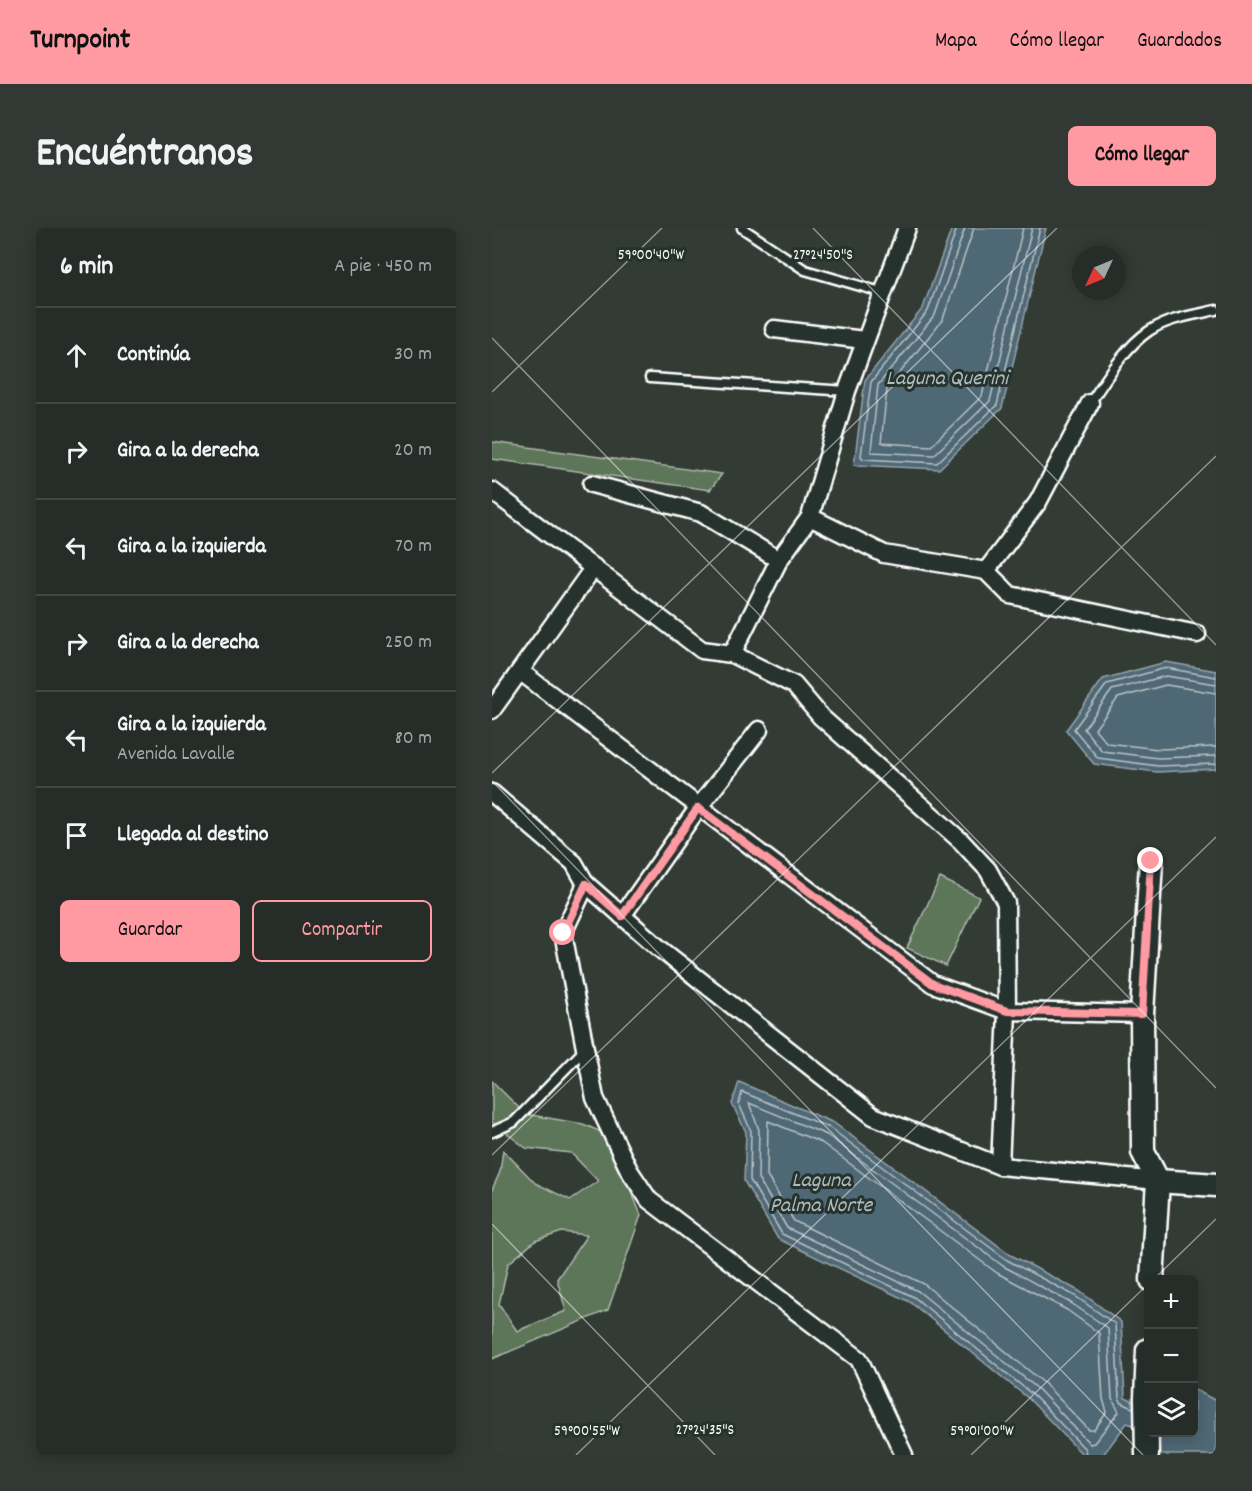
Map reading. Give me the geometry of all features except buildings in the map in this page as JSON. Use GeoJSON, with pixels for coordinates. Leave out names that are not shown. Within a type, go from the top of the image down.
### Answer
{"type":"FeatureCollection","features":[{"type":"Feature","properties":{"kind":"street"},"geometry":{"type":"LineString","coordinates":[[732,654],[779,560],[810,518],[864,340],[907,228]]}},
{"type":"Feature","properties":{"kind":"street"},"geometry":{"type":"LineString","coordinates":[[774,329],[864,340]]}},
{"type":"Feature","properties":{"kind":"street"},"geometry":{"type":"LineString","coordinates":[[986,571],[1038,502],[1090,403]]}},
{"type":"Feature","properties":{"kind":"street"},"geometry":{"type":"LineString","coordinates":[[592,484],[701,513],[779,560]]}},
{"type":"Feature","properties":{"kind":"street"},"geometry":{"type":"LineString","coordinates":[[492,491],[702,650],[732,654],[794,685],[821,717],[961,841],[988,870],[1006,903],[1007,1011],[1000,1166]]}},
{"type":"Feature","properties":{"kind":"street"},"geometry":{"type":"LineString","coordinates":[[810,518],[884,554],[986,571],[1010,596],[1197,634]]}},
{"type":"Feature","properties":{"kind":"street"},"geometry":{"type":"LineString","coordinates":[[492,710],[594,567]]}},
{"type":"Feature","properties":{"kind":"street"},"geometry":{"type":"LineString","coordinates":[[521,672],[933,984],[1007,1011],[1142,1014]]}},
{"type":"Feature","properties":{"kind":"street"},"geometry":{"type":"LineString","coordinates":[[622,916],[698,808],[759,730]]}},
{"type":"Feature","properties":{"kind":"street"},"geometry":{"type":"LineString","coordinates":[[492,793],[574,863],[586,884],[659,948],[873,1116],[1000,1166],[1216,1185]]}},
{"type":"Feature","properties":{"kind":"street"},"geometry":{"type":"LineString","coordinates":[[1151,861],[1142,1014],[1143,1152],[1158,1181],[1152,1275]]}},
{"type":"Feature","properties":{"kind":"street"},"geometry":{"type":"LineString","coordinates":[[586,884],[563,933],[595,1098],[629,1170],[649,1200],[859,1359],[904,1455]]}},
{"type":"Feature","properties":{"kind":"street"},"geometry":{"type":"LineString","coordinates":[[1147,1383],[1148,1445]]}},
{"type":"Feature","properties":{"kind":"lane"},"geometry":{"type":"LineString","coordinates":[[742,228],[805,270],[881,292]]}},
{"type":"Feature","properties":{"kind":"lane"},"geometry":{"type":"LineString","coordinates":[[1090,403],[1117,362],[1150,331],[1178,319],[1216,310]]}},
{"type":"Feature","properties":{"kind":"lane"},"geometry":{"type":"LineString","coordinates":[[650,378],[847,391]]}},
{"type":"Feature","properties":{"kind":"lane"},"geometry":{"type":"LineString","coordinates":[[492,1132],[514,1122],[585,1048]]}},
{"type":"Feature","properties":{"kind":"green space"},"geometry":{"type":"Polygon","coordinates":[[[492,442],[722,474],[710,490],[492,459],[492,442]]]}},
{"type":"Feature","properties":{"kind":"green space"},"geometry":{"type":"Polygon","coordinates":[[[940,878],[979,897],[946,966],[907,948],[940,878]]]}},
{"type":"Feature","properties":{"kind":"green space"},"geometry":{"type":"Polygon","coordinates":[[[492,1081],[525,1114],[583,1124],[608,1135],[641,1215],[608,1310],[492,1359],[492,1190],[500,1172],[503,1150],[535,1183],[570,1200],[598,1181],[571,1153],[526,1148],[492,1122],[492,1081]],[[562,1232],[535,1241],[508,1264],[499,1304],[517,1331],[566,1311],[557,1279],[587,1235],[562,1232]]]}},
{"type":"Feature","properties":{"kind":"water","name":"Laguna Querini"},"geometry":{"type":"Polygon","coordinates":[[[952,228],[1046,228],[1002,408],[939,469],[854,465],[865,380],[923,308],[952,228]]]}},
{"type":"Feature","properties":{"kind":"water"},"geometry":{"type":"Polygon","coordinates":[[[1166,662],[1216,671],[1216,769],[1157,772],[1094,764],[1066,730],[1103,679],[1166,662]]]}},
{"type":"Feature","properties":{"kind":"water","name":"Laguna Palma Norte"},"geometry":{"type":"Polygon","coordinates":[[[739,1082],[834,1123],[1011,1255],[1079,1291],[1121,1322],[1125,1398],[1144,1405],[1144,1429],[1127,1423],[1103,1455],[1083,1455],[1029,1399],[910,1302],[778,1239],[744,1181],[746,1132],[732,1104],[739,1082]]]}},
{"type":"Feature","properties":{"kind":"water"},"geometry":{"type":"Polygon","coordinates":[[[1198,1391],[1216,1401],[1216,1455],[1154,1455],[1153,1437],[1198,1437],[1198,1391]]]}},
{"type":"Feature","properties":{"kind":"route"},"geometry":{"type":"LineString","coordinates":[[563,933],[586,884],[622,916],[698,808],[933,984],[1007,1011],[1142,1014],[1151,861]]}}]}
